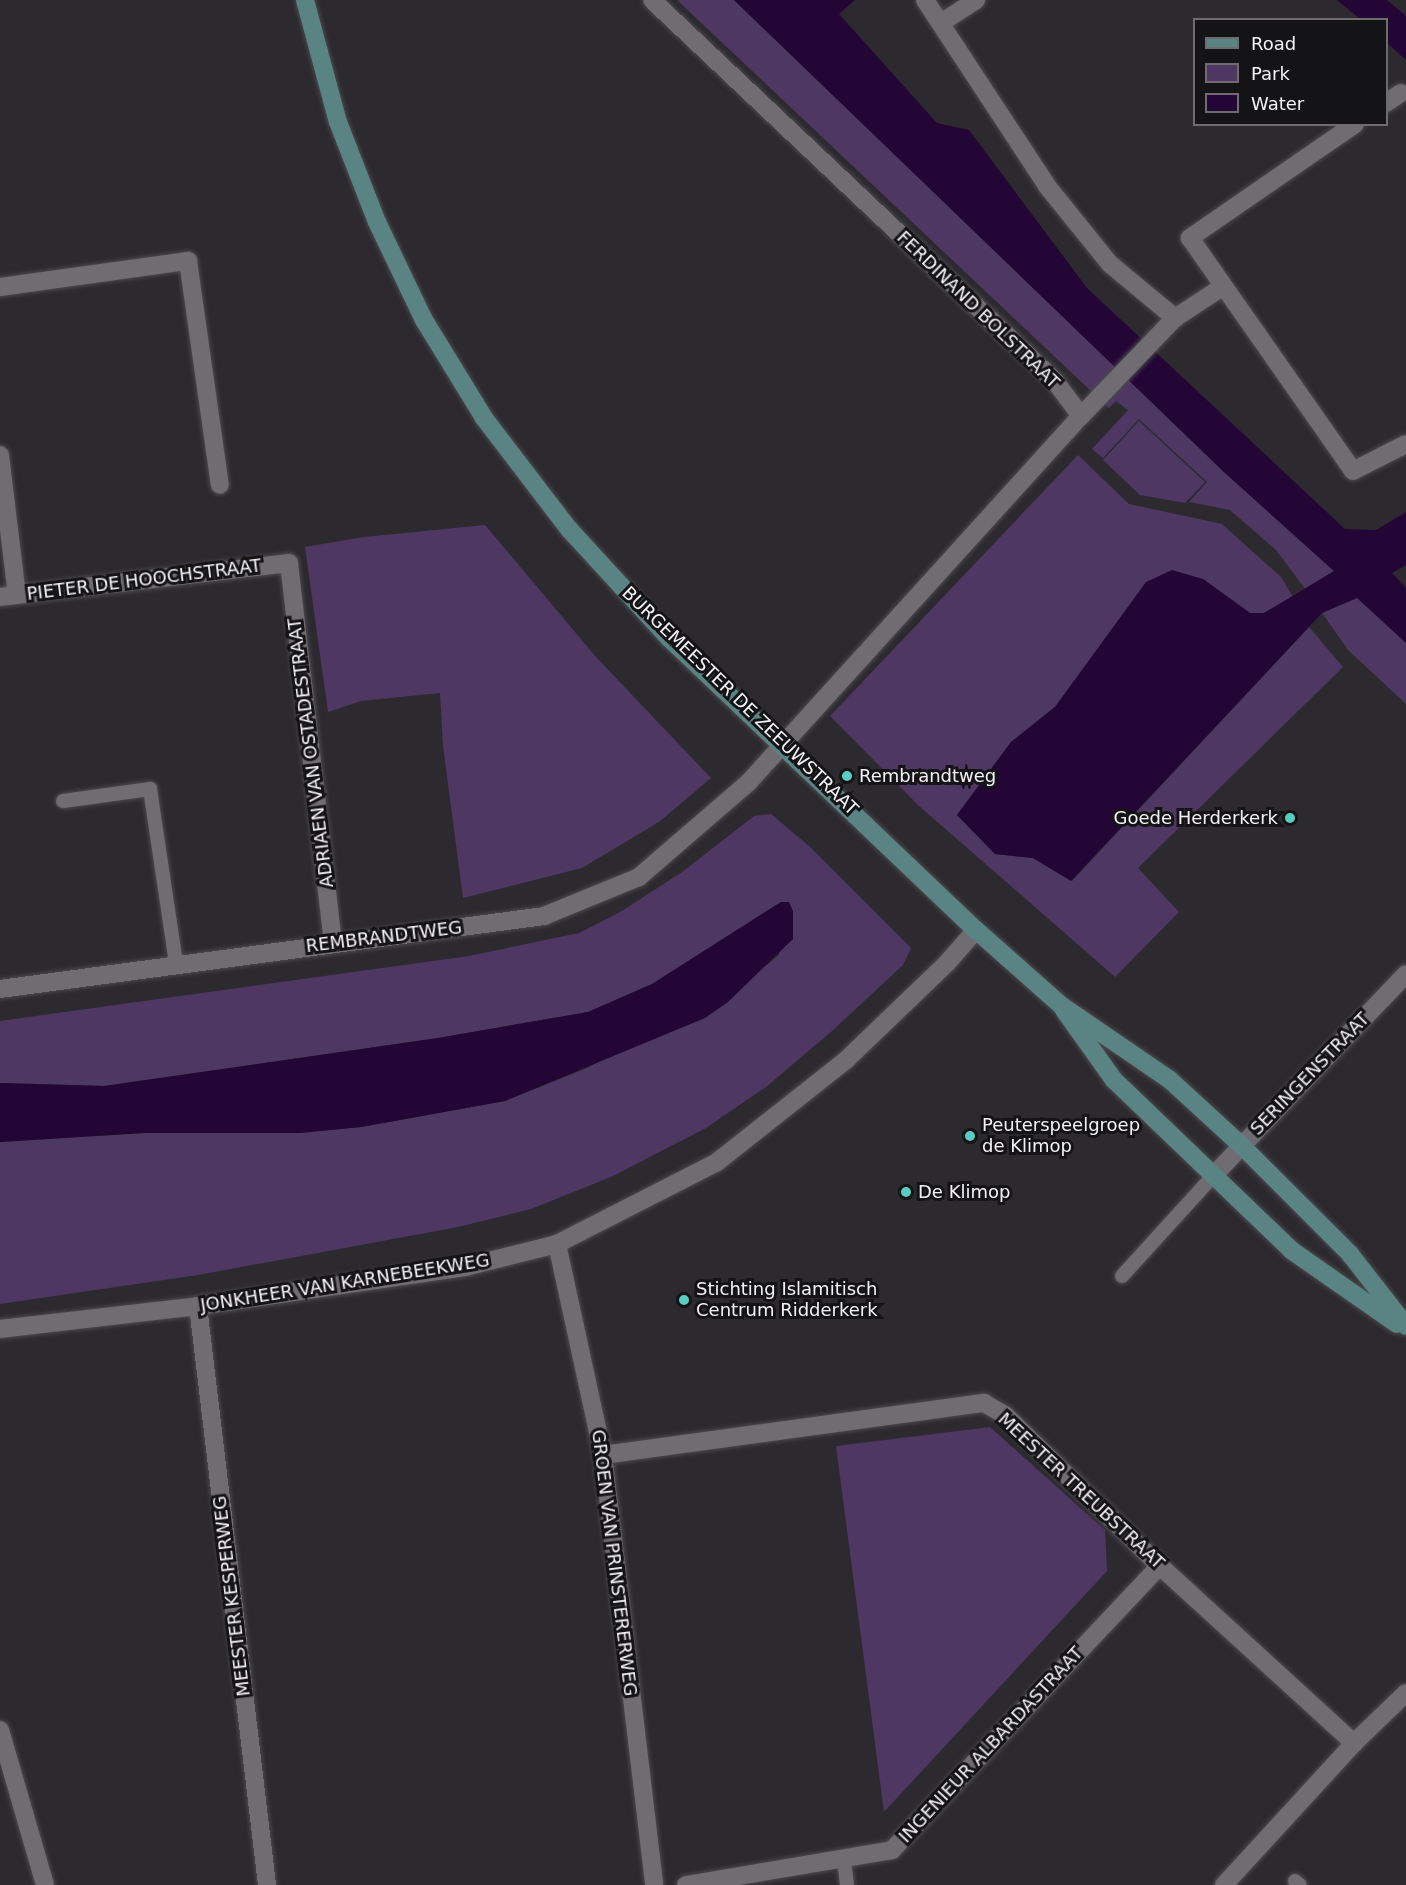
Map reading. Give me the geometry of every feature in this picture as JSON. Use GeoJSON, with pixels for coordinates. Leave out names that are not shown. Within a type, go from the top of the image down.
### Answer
{"type":"FeatureCollection","features":[{"type":"Feature","properties":{"kind":"street","name":"BURGEMEESTER DE ZEEUWSTRAAT"},"geometry":{"type":"LineString","coordinates":[[305,0],[338,122],[377,222],[424,320],[484,418],[577,537],[669,638],[976,930],[1062,1006],[1161,1072],[1242,1146],[1350,1254],[1406,1328]]}},
{"type":"Feature","properties":{"kind":"street","name":"FERDINAND BOLSTRAAT"},"geometry":{"type":"LineString","coordinates":[[652,0],[1054,380],[1081,416]]}},
{"type":"Feature","properties":{"kind":"street"},"geometry":{"type":"LineString","coordinates":[[925,0],[1047,186],[1110,264],[1175,318]]}},
{"type":"Feature","properties":{"kind":"street"},"geometry":{"type":"LineString","coordinates":[[941,23],[976,0]]}},
{"type":"Feature","properties":{"kind":"street"},"geometry":{"type":"LineString","coordinates":[[1352,126],[1190,238],[1222,287],[1353,471],[1406,444]]}},
{"type":"Feature","properties":{"kind":"street"},"geometry":{"type":"LineString","coordinates":[[0,287],[188,261],[220,485]]}},
{"type":"Feature","properties":{"kind":"street"},"geometry":{"type":"LineString","coordinates":[[783,746],[1081,416],[1114,385],[1175,318],[1222,287]]}},
{"type":"Feature","properties":{"kind":"street"},"geometry":{"type":"LineString","coordinates":[[0,455],[9,596]]}},
{"type":"Feature","properties":{"kind":"street","name":"PIETER DE HOOCHSTRAAT"},"geometry":{"type":"LineString","coordinates":[[9,596],[289,563]]}},
{"type":"Feature","properties":{"kind":"street","name":"ADRIAEN VAN OSTADESTRAAT"},"geometry":{"type":"LineString","coordinates":[[289,563],[333,943]]}},
{"type":"Feature","properties":{"kind":"street","name":"REMBRANDTWEG"},"geometry":{"type":"LineString","coordinates":[[0,989],[176,963],[543,916],[639,877],[748,783],[783,746]]}},
{"type":"Feature","properties":{"kind":"street","name":"JONKHEER VAN KARNEBEEKWEG"},"geometry":{"type":"LineString","coordinates":[[0,1329],[198,1306],[465,1267],[557,1244],[717,1162],[846,1060],[947,963],[976,930]]}},
{"type":"Feature","properties":{"kind":"street","name":"SERINGENSTRAAT"},"geometry":{"type":"LineString","coordinates":[[1214,1175],[1406,974]]}},
{"type":"Feature","properties":{"kind":"street","name":"BURGEMEESTER DE ZEEUWSTRAAT"},"geometry":{"type":"LineString","coordinates":[[1062,1006],[1084,1043],[1114,1080],[1291,1250],[1337,1286],[1406,1328]]}},
{"type":"Feature","properties":{"kind":"street","name":"GROEN VAN PRINSTERERWEG"},"geometry":{"type":"LineString","coordinates":[[557,1244],[603,1455],[654,1885]]}},
{"type":"Feature","properties":{"kind":"street","name":"MEESTER KESPERWEG"},"geometry":{"type":"LineString","coordinates":[[198,1306],[267,1885]]}},
{"type":"Feature","properties":{"kind":"street","name":"MEESTER TREUBSTRAAT"},"geometry":{"type":"LineString","coordinates":[[603,1455],[984,1403],[1005,1415],[1160,1566],[1354,1743]]}},
{"type":"Feature","properties":{"kind":"street","name":"INGENIEUR ALBARDASTRAAT"},"geometry":{"type":"LineString","coordinates":[[686,1885],[706,1879],[844,1860],[892,1850],[1160,1566]]}},
{"type":"Feature","properties":{"kind":"street"},"geometry":{"type":"LineString","coordinates":[[1224,1885],[1354,1743],[1406,1693]]}},
{"type":"Feature","properties":{"kind":"street"},"geometry":{"type":"LineString","coordinates":[[0,1730],[45,1885]]}},
{"type":"Feature","properties":{"kind":"lane"},"geometry":{"type":"LineString","coordinates":[[63,801],[150,789],[176,963]]}},
{"type":"Feature","properties":{"kind":"lane"},"geometry":{"type":"LineString","coordinates":[[1122,1276],[1214,1175]]}},
{"type":"Feature","properties":{"kind":"lane"},"geometry":{"type":"LineString","coordinates":[[844,1860],[847,1885]]}},
{"type":"Feature","properties":{"kind":"green space"},"geometry":{"type":"Polygon","coordinates":[[[677,0],[734,0],[1224,472],[1334,571],[1306,590],[1276,550],[1230,510],[1189,502],[1207,482],[1139,419],[1103,458],[1092,449],[1128,410],[1116,401],[1109,408],[677,0]]]}},
{"type":"Feature","properties":{"kind":"green space"},"geometry":{"type":"Polygon","coordinates":[[[1139,421],[1205,482],[1185,503],[1140,495],[1103,460],[1139,421]]]}},
{"type":"Feature","properties":{"kind":"green space"},"geometry":{"type":"Polygon","coordinates":[[[1078,455],[1129,504],[1222,524],[1281,577],[1293,597],[1264,613],[1250,613],[1203,579],[1146,583],[1055,707],[1011,742],[957,815],[995,854],[1033,858],[1072,881],[1309,627],[1343,667],[1138,868],[1179,912],[1115,977],[918,805],[830,716],[1078,455]]]}},
{"type":"Feature","properties":{"kind":"green space"},"geometry":{"type":"Polygon","coordinates":[[[485,525],[596,657],[711,778],[659,822],[582,868],[463,898],[443,746],[440,693],[361,701],[328,712],[305,547],[364,537],[485,525]]]}},
{"type":"Feature","properties":{"kind":"green space"},"geometry":{"type":"Polygon","coordinates":[[[1357,597],[1406,643],[1406,704],[1348,650],[1322,613],[1357,597]]]}},
{"type":"Feature","properties":{"kind":"green space"},"geometry":{"type":"Polygon","coordinates":[[[771,814],[809,846],[911,948],[903,965],[832,1031],[766,1087],[706,1128],[611,1177],[531,1209],[458,1227],[198,1275],[0,1304],[0,1142],[144,1133],[299,1133],[361,1127],[505,1101],[587,1068],[752,977],[779,955],[781,902],[652,984],[588,1012],[438,1038],[104,1086],[0,1083],[0,1021],[469,956],[579,933],[622,911],[682,872],[754,816],[771,814]]]}},
{"type":"Feature","properties":{"kind":"green space"},"geometry":{"type":"Polygon","coordinates":[[[990,1427],[1105,1530],[1107,1571],[884,1812],[836,1446],[990,1427]]]}},
{"type":"Feature","properties":{"kind":"water"},"geometry":{"type":"Polygon","coordinates":[[[734,0],[855,0],[839,14],[937,123],[969,130],[1087,288],[1345,529],[1376,530],[1406,512],[1406,565],[1392,573],[1406,588],[1406,643],[1357,598],[1322,613],[1071,881],[1033,858],[995,854],[957,815],[1011,742],[1055,707],[1146,582],[1172,570],[1203,579],[1250,613],[1264,613],[1334,571],[1224,472],[734,0]]]}},
{"type":"Feature","properties":{"kind":"water"},"geometry":{"type":"Polygon","coordinates":[[[1337,0],[1387,0],[1406,16],[1406,60],[1388,44],[1388,18],[1359,18],[1337,0]]]}},
{"type":"Feature","properties":{"kind":"water"},"geometry":{"type":"Polygon","coordinates":[[[781,902],[789,902],[793,911],[793,939],[728,1002],[705,1018],[505,1101],[361,1127],[300,1133],[144,1133],[0,1142],[0,1083],[104,1086],[438,1038],[588,1012],[652,984],[781,902]]]}},
{"type":"Feature","properties":{"kind":"place","name":"Rembrandtweg"},"geometry":{"type":"Point","coordinates":[847,776]}},
{"type":"Feature","properties":{"kind":"place","name":"Goede Herderkerk"},"geometry":{"type":"Point","coordinates":[1290,818]}},
{"type":"Feature","properties":{"kind":"place","name":"Peuterspeelgroep de Klimop"},"geometry":{"type":"Point","coordinates":[970,1136]}},
{"type":"Feature","properties":{"kind":"place","name":"De Klimop"},"geometry":{"type":"Point","coordinates":[906,1192]}},
{"type":"Feature","properties":{"kind":"place","name":"Stichting Islamitisch Centrum Ridderkerk"},"geometry":{"type":"Point","coordinates":[684,1300]}}]}
